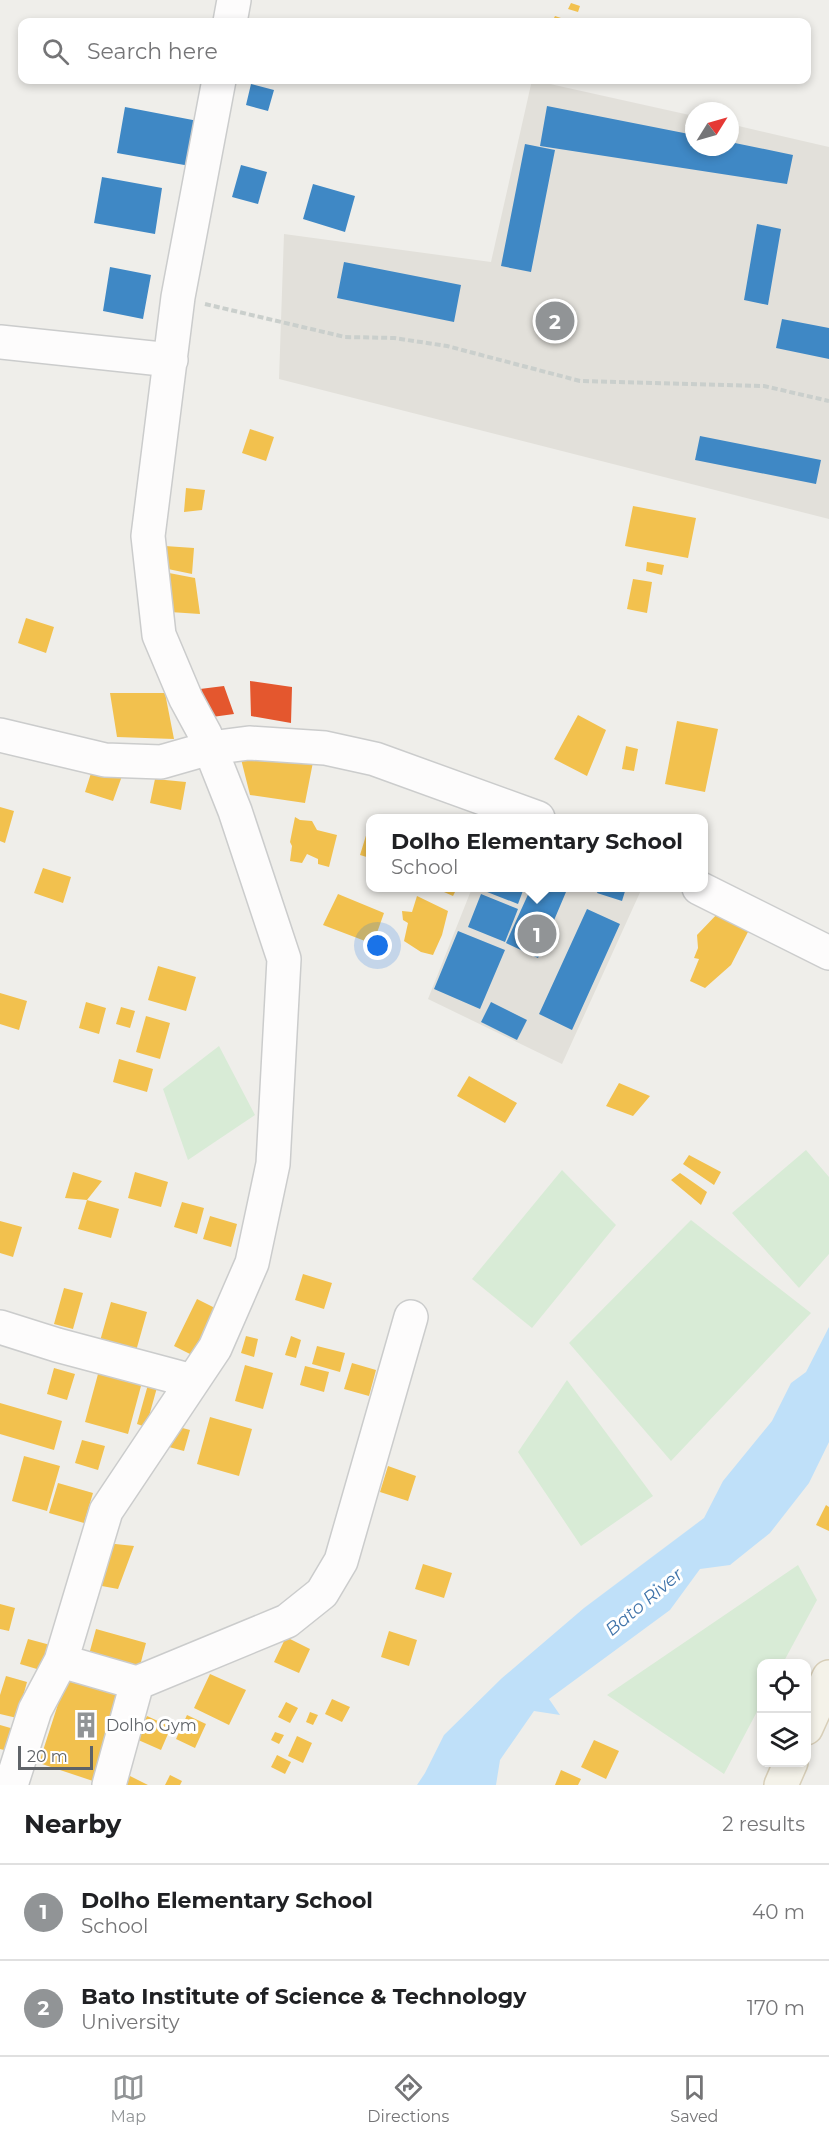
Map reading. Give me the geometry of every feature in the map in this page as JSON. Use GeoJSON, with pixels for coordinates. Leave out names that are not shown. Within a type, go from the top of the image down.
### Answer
{"type":"FeatureCollection","features":[{"type":"Feature","properties":{"kind":"main road"},"geometry":{"type":"LineString","coordinates":[[811,1719],[829,1677]]}},
{"type":"Feature","properties":{"kind":"main road"},"geometry":{"type":"LineString","coordinates":[[781,1785],[789,1767]]}},
{"type":"Feature","properties":{"kind":"street"},"geometry":{"type":"LineString","coordinates":[[231,18],[234,0]]}},
{"type":"Feature","properties":{"kind":"street"},"geometry":{"type":"LineString","coordinates":[[11,1785],[35,1710],[61,1661],[106,1511],[215,1348],[252,1263],[273,1164],[284,959],[235,811],[205,734],[186,699],[159,635],[148,536],[178,297],[218,84]]}},
{"type":"Feature","properties":{"kind":"street"},"geometry":{"type":"LineString","coordinates":[[0,342],[171,360]]}},
{"type":"Feature","properties":{"kind":"street"},"geometry":{"type":"LineString","coordinates":[[0,735],[105,760],[161,762],[210,748],[249,743],[325,748],[375,759],[524,814]]}},
{"type":"Feature","properties":{"kind":"street"},"geometry":{"type":"LineString","coordinates":[[707,892],[829,953]]}},
{"type":"Feature","properties":{"kind":"street"},"geometry":{"type":"LineString","coordinates":[[61,1661],[137,1683],[287,1621],[322,1593],[341,1561],[411,1317]]}},
{"type":"Feature","properties":{"kind":"street"},"geometry":{"type":"LineString","coordinates":[[0,1327],[192,1382]]}},
{"type":"Feature","properties":{"kind":"street"},"geometry":{"type":"LineString","coordinates":[[109,1785],[137,1683]]}},
{"type":"Feature","properties":{"kind":"path"},"geometry":{"type":"LineString","coordinates":[[178,297],[345,337],[394,338],[447,346],[580,381],[764,386],[829,401]]}},
{"type":"Feature","properties":{"kind":"shaded area"},"geometry":{"type":"Polygon","coordinates":[[[531,84],[550,84],[685,114],[685,156],[739,156],[739,126],[829,147],[829,519],[279,379],[284,234],[491,262],[531,84]]]}},
{"type":"Feature","properties":{"kind":"shaded area"},"geometry":{"type":"Polygon","coordinates":[[[470,892],[640,892],[562,1064],[428,999],[470,892]]]}},
{"type":"Feature","properties":{"kind":"green space"},"geometry":{"type":"Polygon","coordinates":[[[219,1046],[255,1115],[188,1160],[163,1089],[219,1046]]]}},
{"type":"Feature","properties":{"kind":"green space"},"geometry":{"type":"Polygon","coordinates":[[[806,1150],[829,1177],[829,1254],[799,1288],[732,1213],[806,1150]]]}},
{"type":"Feature","properties":{"kind":"green space"},"geometry":{"type":"Polygon","coordinates":[[[562,1170],[616,1225],[532,1328],[472,1279],[562,1170]]]}},
{"type":"Feature","properties":{"kind":"green space"},"geometry":{"type":"Polygon","coordinates":[[[691,1220],[811,1313],[671,1461],[569,1343],[691,1220]]]}},
{"type":"Feature","properties":{"kind":"green space"},"geometry":{"type":"Polygon","coordinates":[[[567,1380],[653,1496],[581,1546],[518,1452],[567,1380]]]}},
{"type":"Feature","properties":{"kind":"green space"},"geometry":{"type":"Polygon","coordinates":[[[798,1565],[817,1600],[785,1659],[757,1659],[757,1712],[724,1774],[607,1695],[798,1565]]]}},
{"type":"Feature","properties":{"kind":"water","name":"Bato River"},"geometry":{"type":"Polygon","coordinates":[[[829,1327],[829,1442],[809,1483],[770,1533],[730,1565],[700,1569],[670,1610],[549,1699],[560,1715],[534,1711],[500,1760],[496,1785],[417,1785],[444,1735],[502,1678],[584,1608],[704,1518],[723,1481],[772,1421],[791,1383],[806,1372],[829,1327]]]}},
{"type":"Feature","properties":{"kind":"building: Homes"},"geometry":{"type":"Polygon","coordinates":[[[571,3],[580,6],[578,12],[568,9],[571,3]]]}},
{"type":"Feature","properties":{"kind":"building: Homes"},"geometry":{"type":"Polygon","coordinates":[[[250,429],[274,437],[266,461],[242,453],[250,429]]]}},
{"type":"Feature","properties":{"kind":"building: Homes"},"geometry":{"type":"Polygon","coordinates":[[[186,488],[205,490],[202,510],[184,512],[186,488]]]}},
{"type":"Feature","properties":{"kind":"building: Homes"},"geometry":{"type":"Polygon","coordinates":[[[633,506],[696,518],[688,558],[625,546],[633,506]]]}},
{"type":"Feature","properties":{"kind":"building: Homes"},"geometry":{"type":"Polygon","coordinates":[[[165,546],[194,548],[192,574],[168,569],[165,546]]]}},
{"type":"Feature","properties":{"kind":"building: Homes"},"geometry":{"type":"Polygon","coordinates":[[[647,562],[664,565],[662,575],[646,571],[647,562]]]}},
{"type":"Feature","properties":{"kind":"building: Homes"},"geometry":{"type":"Polygon","coordinates":[[[169,573],[195,578],[200,614],[170,612],[169,573]]]}},
{"type":"Feature","properties":{"kind":"building: Homes"},"geometry":{"type":"Polygon","coordinates":[[[633,579],[652,582],[647,613],[627,609],[633,579]]]}},
{"type":"Feature","properties":{"kind":"building: Homes"},"geometry":{"type":"Polygon","coordinates":[[[26,618],[54,627],[46,653],[18,643],[26,618]]]}},
{"type":"Feature","properties":{"kind":"building: Homes"},"geometry":{"type":"Polygon","coordinates":[[[110,693],[165,693],[174,739],[117,737],[110,693]]]}},
{"type":"Feature","properties":{"kind":"building: Homes"},"geometry":{"type":"Polygon","coordinates":[[[578,715],[606,730],[587,776],[554,759],[578,715]]]}},
{"type":"Feature","properties":{"kind":"building: Homes"},"geometry":{"type":"Polygon","coordinates":[[[677,721],[718,729],[705,792],[665,784],[677,721]]]}},
{"type":"Feature","properties":{"kind":"building: Homes"},"geometry":{"type":"Polygon","coordinates":[[[626,746],[638,749],[634,771],[622,769],[626,746]]]}},
{"type":"Feature","properties":{"kind":"building: Homes"},"geometry":{"type":"Polygon","coordinates":[[[238,747],[314,757],[305,803],[250,795],[238,747]]]}},
{"type":"Feature","properties":{"kind":"building: Homes"},"geometry":{"type":"Polygon","coordinates":[[[93,767],[122,776],[113,801],[85,792],[93,767]]]}},
{"type":"Feature","properties":{"kind":"building: Homes"},"geometry":{"type":"Polygon","coordinates":[[[155,779],[186,782],[181,810],[150,803],[155,779]]]}},
{"type":"Feature","properties":{"kind":"building: Homes"},"geometry":{"type":"Polygon","coordinates":[[[0,807],[14,811],[5,843],[0,841],[0,807]]]}},
{"type":"Feature","properties":{"kind":"building: Homes"},"geometry":{"type":"Polygon","coordinates":[[[295,817],[312,821],[317,830],[337,835],[329,867],[318,864],[318,859],[307,854],[302,863],[290,861],[292,846],[290,842],[295,817]]]}},
{"type":"Feature","properties":{"kind":"building: Homes"},"geometry":{"type":"Polygon","coordinates":[[[366,836],[366,857],[360,855],[366,836]]]}},
{"type":"Feature","properties":{"kind":"building: Homes"},"geometry":{"type":"Polygon","coordinates":[[[43,868],[71,877],[63,903],[34,893],[43,868]]]}},
{"type":"Feature","properties":{"kind":"building: Homes"},"geometry":{"type":"Polygon","coordinates":[[[338,894],[384,913],[373,944],[323,925],[338,894]]]}},
{"type":"Feature","properties":{"kind":"building: Homes"},"geometry":{"type":"Polygon","coordinates":[[[417,896],[448,911],[442,935],[433,955],[421,952],[404,941],[408,923],[403,920],[402,911],[412,912],[417,896]]]}},
{"type":"Feature","properties":{"kind":"building: Homes"},"geometry":{"type":"Polygon","coordinates":[[[720,911],[749,930],[731,965],[705,988],[690,981],[699,959],[694,958],[698,948],[697,935],[720,911]]]}},
{"type":"Feature","properties":{"kind":"building: Homes"},"geometry":{"type":"Polygon","coordinates":[[[158,966],[196,977],[186,1011],[148,1000],[158,966]]]}},
{"type":"Feature","properties":{"kind":"building: Homes"},"geometry":{"type":"Polygon","coordinates":[[[0,993],[27,1001],[19,1030],[0,1024],[0,993]]]}},
{"type":"Feature","properties":{"kind":"building: Homes"},"geometry":{"type":"Polygon","coordinates":[[[86,1002],[106,1008],[99,1034],[79,1028],[86,1002]]]}},
{"type":"Feature","properties":{"kind":"building: Homes"},"geometry":{"type":"Polygon","coordinates":[[[121,1007],[135,1011],[130,1028],[116,1024],[121,1007]]]}},
{"type":"Feature","properties":{"kind":"building: Homes"},"geometry":{"type":"Polygon","coordinates":[[[146,1016],[170,1023],[160,1059],[136,1052],[146,1016]]]}},
{"type":"Feature","properties":{"kind":"building: Homes"},"geometry":{"type":"Polygon","coordinates":[[[119,1059],[153,1069],[147,1092],[113,1082],[119,1059]]]}},
{"type":"Feature","properties":{"kind":"building: Homes"},"geometry":{"type":"Polygon","coordinates":[[[469,1076],[517,1103],[505,1123],[457,1096],[469,1076]]]}},
{"type":"Feature","properties":{"kind":"building: Homes"},"geometry":{"type":"Polygon","coordinates":[[[619,1083],[650,1096],[633,1116],[606,1106],[619,1083]]]}},
{"type":"Feature","properties":{"kind":"building: Homes"},"geometry":{"type":"Polygon","coordinates":[[[689,1155],[721,1172],[714,1185],[683,1164],[689,1155]]]}},
{"type":"Feature","properties":{"kind":"building: Homes"},"geometry":{"type":"Polygon","coordinates":[[[73,1172],[102,1181],[87,1200],[65,1198],[73,1172]]]}},
{"type":"Feature","properties":{"kind":"building: Homes"},"geometry":{"type":"Polygon","coordinates":[[[135,1172],[168,1182],[161,1207],[128,1198],[135,1172]]]}},
{"type":"Feature","properties":{"kind":"building: Homes"},"geometry":{"type":"Polygon","coordinates":[[[680,1173],[707,1192],[701,1205],[671,1180],[680,1173]]]}},
{"type":"Feature","properties":{"kind":"building: Homes"},"geometry":{"type":"Polygon","coordinates":[[[87,1200],[119,1209],[111,1238],[78,1229],[87,1200]]]}},
{"type":"Feature","properties":{"kind":"building: Homes"},"geometry":{"type":"Polygon","coordinates":[[[182,1202],[204,1208],[197,1234],[174,1227],[182,1202]]]}},
{"type":"Feature","properties":{"kind":"building: Homes"},"geometry":{"type":"Polygon","coordinates":[[[210,1216],[237,1224],[231,1247],[203,1239],[210,1216]]]}},
{"type":"Feature","properties":{"kind":"building: Homes"},"geometry":{"type":"Polygon","coordinates":[[[0,1221],[22,1227],[13,1257],[0,1253],[0,1221]]]}},
{"type":"Feature","properties":{"kind":"building: Homes"},"geometry":{"type":"Polygon","coordinates":[[[303,1274],[332,1283],[324,1309],[295,1300],[303,1274]]]}},
{"type":"Feature","properties":{"kind":"building: Homes"},"geometry":{"type":"Polygon","coordinates":[[[64,1288],[83,1293],[73,1329],[54,1324],[64,1288]]]}},
{"type":"Feature","properties":{"kind":"building: Homes"},"geometry":{"type":"Polygon","coordinates":[[[197,1299],[219,1310],[196,1357],[174,1346],[197,1299]]]}},
{"type":"Feature","properties":{"kind":"building: Homes"},"geometry":{"type":"Polygon","coordinates":[[[111,1302],[147,1312],[136,1351],[100,1341],[111,1302]]]}},
{"type":"Feature","properties":{"kind":"building: Homes"},"geometry":{"type":"Polygon","coordinates":[[[246,1336],[258,1339],[254,1357],[241,1353],[246,1336]]]}},
{"type":"Feature","properties":{"kind":"building: Homes"},"geometry":{"type":"Polygon","coordinates":[[[291,1336],[301,1340],[296,1358],[285,1355],[291,1336]]]}},
{"type":"Feature","properties":{"kind":"building: Homes"},"geometry":{"type":"Polygon","coordinates":[[[317,1346],[345,1353],[340,1372],[312,1364],[317,1346]]]}},
{"type":"Feature","properties":{"kind":"building: Homes"},"geometry":{"type":"Polygon","coordinates":[[[101,1363],[144,1375],[128,1434],[85,1422],[101,1363]]]}},
{"type":"Feature","properties":{"kind":"building: Homes"},"geometry":{"type":"Polygon","coordinates":[[[352,1363],[376,1370],[369,1396],[344,1389],[352,1363]]]}},
{"type":"Feature","properties":{"kind":"building: Homes"},"geometry":{"type":"Polygon","coordinates":[[[245,1365],[273,1373],[263,1409],[235,1401],[245,1365]]]}},
{"type":"Feature","properties":{"kind":"building: Homes"},"geometry":{"type":"Polygon","coordinates":[[[305,1366],[329,1372],[324,1392],[300,1385],[305,1366]]]}},
{"type":"Feature","properties":{"kind":"building: Homes"},"geometry":{"type":"Polygon","coordinates":[[[54,1368],[75,1374],[67,1400],[47,1394],[54,1368]]]}},
{"type":"Feature","properties":{"kind":"building: Homes"},"geometry":{"type":"Polygon","coordinates":[[[149,1381],[158,1384],[146,1427],[137,1424],[149,1381]]]}},
{"type":"Feature","properties":{"kind":"building: Homes"},"geometry":{"type":"Polygon","coordinates":[[[0,1403],[62,1421],[54,1450],[0,1434],[0,1403]]]}},
{"type":"Feature","properties":{"kind":"building: Homes"},"geometry":{"type":"Polygon","coordinates":[[[210,1417],[252,1429],[239,1476],[197,1464],[210,1417]]]}},
{"type":"Feature","properties":{"kind":"building: Homes"},"geometry":{"type":"Polygon","coordinates":[[[175,1426],[190,1430],[184,1451],[169,1447],[175,1426]]]}},
{"type":"Feature","properties":{"kind":"building: Homes"},"geometry":{"type":"Polygon","coordinates":[[[82,1440],[105,1446],[98,1470],[75,1463],[82,1440]]]}},
{"type":"Feature","properties":{"kind":"building: Homes"},"geometry":{"type":"Polygon","coordinates":[[[24,1456],[60,1466],[47,1511],[12,1501],[24,1456]]]}},
{"type":"Feature","properties":{"kind":"building: Homes"},"geometry":{"type":"Polygon","coordinates":[[[388,1466],[416,1476],[408,1501],[380,1492],[388,1466]]]}},
{"type":"Feature","properties":{"kind":"building: Homes"},"geometry":{"type":"Polygon","coordinates":[[[58,1483],[93,1493],[84,1523],[49,1513],[58,1483]]]}},
{"type":"Feature","properties":{"kind":"building: Homes"},"geometry":{"type":"Polygon","coordinates":[[[826,1505],[829,1507],[829,1531],[816,1525],[826,1505]]]}},
{"type":"Feature","properties":{"kind":"building: Homes"},"geometry":{"type":"Polygon","coordinates":[[[106,1543],[134,1546],[118,1589],[91,1584],[106,1543]]]}},
{"type":"Feature","properties":{"kind":"building: Homes"},"geometry":{"type":"Polygon","coordinates":[[[423,1564],[452,1573],[444,1598],[415,1589],[423,1564]]]}},
{"type":"Feature","properties":{"kind":"building: Homes"},"geometry":{"type":"Polygon","coordinates":[[[0,1604],[15,1608],[9,1631],[0,1629],[0,1604]]]}},
{"type":"Feature","properties":{"kind":"building: Homes"},"geometry":{"type":"Polygon","coordinates":[[[96,1629],[146,1643],[138,1673],[88,1658],[96,1629]]]}},
{"type":"Feature","properties":{"kind":"building: Homes"},"geometry":{"type":"Polygon","coordinates":[[[389,1631],[417,1640],[409,1666],[381,1657],[389,1631]]]}},
{"type":"Feature","properties":{"kind":"building: Homes"},"geometry":{"type":"Polygon","coordinates":[[[286,1637],[310,1649],[299,1673],[274,1662],[286,1637]]]}},
{"type":"Feature","properties":{"kind":"building: Homes"},"geometry":{"type":"Polygon","coordinates":[[[28,1639],[54,1646],[47,1672],[20,1664],[28,1639]]]}},
{"type":"Feature","properties":{"kind":"building: Homes","name":"Dolho Gym"},"geometry":{"type":"Polygon","coordinates":[[[70,1667],[132,1687],[102,1784],[39,1763],[70,1667]]]}},
{"type":"Feature","properties":{"kind":"building: Homes"},"geometry":{"type":"Polygon","coordinates":[[[210,1674],[246,1690],[229,1725],[194,1708],[210,1674]]]}},
{"type":"Feature","properties":{"kind":"building: Homes"},"geometry":{"type":"Polygon","coordinates":[[[6,1676],[27,1682],[17,1718],[0,1714],[0,1695],[6,1676]]]}},
{"type":"Feature","properties":{"kind":"building: Homes"},"geometry":{"type":"Polygon","coordinates":[[[332,1699],[350,1707],[342,1722],[325,1714],[332,1699]]]}},
{"type":"Feature","properties":{"kind":"building: Homes"},"geometry":{"type":"Polygon","coordinates":[[[286,1702],[298,1708],[290,1723],[278,1717],[286,1702]]]}},
{"type":"Feature","properties":{"kind":"building: Homes"},"geometry":{"type":"Polygon","coordinates":[[[310,1712],[318,1715],[313,1725],[306,1722],[310,1712]]]}},
{"type":"Feature","properties":{"kind":"building: Homes"},"geometry":{"type":"Polygon","coordinates":[[[187,1715],[206,1724],[195,1748],[176,1739],[187,1715]]]}},
{"type":"Feature","properties":{"kind":"building: Homes"},"geometry":{"type":"Polygon","coordinates":[[[147,1716],[171,1727],[161,1750],[136,1739],[147,1716]]]}},
{"type":"Feature","properties":{"kind":"building: Homes"},"geometry":{"type":"Polygon","coordinates":[[[0,1725],[14,1729],[8,1751],[0,1749],[0,1725]]]}},
{"type":"Feature","properties":{"kind":"building: Homes"},"geometry":{"type":"Polygon","coordinates":[[[275,1732],[284,1735],[279,1744],[271,1740],[275,1732]]]}},
{"type":"Feature","properties":{"kind":"building: Homes"},"geometry":{"type":"Polygon","coordinates":[[[297,1736],[312,1743],[303,1763],[288,1756],[297,1736]]]}},
{"type":"Feature","properties":{"kind":"building: Homes"},"geometry":{"type":"Polygon","coordinates":[[[594,1740],[619,1751],[606,1779],[581,1767],[594,1740]]]}},
{"type":"Feature","properties":{"kind":"building: Homes"},"geometry":{"type":"Polygon","coordinates":[[[277,1755],[291,1762],[285,1774],[271,1767],[277,1755]]]}},
{"type":"Feature","properties":{"kind":"building: Homes"},"geometry":{"type":"Polygon","coordinates":[[[561,1770],[581,1779],[578,1785],[555,1785],[561,1770]]]}},
{"type":"Feature","properties":{"kind":"building: Homes"},"geometry":{"type":"Polygon","coordinates":[[[170,1775],[182,1781],[180,1785],[165,1785],[170,1775]]]}},
{"type":"Feature","properties":{"kind":"building: Homes"},"geometry":{"type":"Polygon","coordinates":[[[130,1776],[148,1785],[125,1785],[130,1776]]]}},
{"type":"Feature","properties":{"kind":"building: Shops"},"geometry":{"type":"Polygon","coordinates":[[[250,681],[292,687],[291,723],[251,716],[250,681]]]}},
{"type":"Feature","properties":{"kind":"building: Shops"},"geometry":{"type":"Polygon","coordinates":[[[224,686],[234,714],[212,717],[200,689],[224,686]]]}},
{"type":"Feature","properties":{"kind":"building: Schools"},"geometry":{"type":"Polygon","coordinates":[[[251,84],[274,90],[268,111],[246,105],[251,84]]]}},
{"type":"Feature","properties":{"kind":"building: Schools"},"geometry":{"type":"Polygon","coordinates":[[[547,106],[685,133],[685,156],[739,156],[739,144],[793,155],[787,184],[540,146],[547,106]]]}},
{"type":"Feature","properties":{"kind":"building: Schools"},"geometry":{"type":"Polygon","coordinates":[[[125,107],[198,121],[190,166],[117,153],[125,107]]]}},
{"type":"Feature","properties":{"kind":"building: Schools"},"geometry":{"type":"Polygon","coordinates":[[[525,144],[555,150],[531,272],[501,266],[525,144]]]}},
{"type":"Feature","properties":{"kind":"building: Schools"},"geometry":{"type":"Polygon","coordinates":[[[241,165],[267,172],[258,204],[232,197],[241,165]]]}},
{"type":"Feature","properties":{"kind":"building: Schools"},"geometry":{"type":"Polygon","coordinates":[[[102,177],[162,188],[155,234],[94,223],[102,177]]]}},
{"type":"Feature","properties":{"kind":"building: Schools"},"geometry":{"type":"Polygon","coordinates":[[[313,184],[355,196],[345,232],[303,219],[313,184]]]}},
{"type":"Feature","properties":{"kind":"building: Schools"},"geometry":{"type":"Polygon","coordinates":[[[757,224],[781,229],[768,305],[744,300],[757,224]]]}},
{"type":"Feature","properties":{"kind":"building: Schools"},"geometry":{"type":"Polygon","coordinates":[[[344,262],[461,285],[454,322],[337,298],[344,262]]]}},
{"type":"Feature","properties":{"kind":"building: Schools"},"geometry":{"type":"Polygon","coordinates":[[[110,267],[151,275],[143,319],[103,311],[110,267]]]}},
{"type":"Feature","properties":{"kind":"building: Schools"},"geometry":{"type":"Polygon","coordinates":[[[782,319],[829,328],[829,359],[776,348],[782,319]]]}},
{"type":"Feature","properties":{"kind":"building: Schools"},"geometry":{"type":"Polygon","coordinates":[[[700,436],[821,460],[816,484],[695,460],[700,436]]]}},
{"type":"Feature","properties":{"kind":"building: Schools"},"geometry":{"type":"Polygon","coordinates":[[[487,892],[522,892],[518,904],[487,892]]]}},
{"type":"Feature","properties":{"kind":"building: Schools"},"geometry":{"type":"Polygon","coordinates":[[[529,892],[566,892],[538,958],[506,943],[529,892]]]}},
{"type":"Feature","properties":{"kind":"building: Schools"},"geometry":{"type":"Polygon","coordinates":[[[597,892],[625,892],[622,901],[597,892]]]}},
{"type":"Feature","properties":{"kind":"building: Schools"},"geometry":{"type":"Polygon","coordinates":[[[481,894],[518,909],[505,942],[468,927],[481,894]]]}},
{"type":"Feature","properties":{"kind":"building: Schools"},"geometry":{"type":"Polygon","coordinates":[[[587,909],[620,924],[572,1030],[539,1014],[587,909]]]}},
{"type":"Feature","properties":{"kind":"building: Schools"},"geometry":{"type":"Polygon","coordinates":[[[458,931],[505,950],[480,1009],[434,989],[458,931]]]}},
{"type":"Feature","properties":{"kind":"building: Schools"},"geometry":{"type":"Polygon","coordinates":[[[491,1002],[527,1020],[517,1040],[481,1022],[491,1002]]]}},
{"type":"Feature","properties":{"kind":"place","name":"Bato Institute of Science & Technology"},"geometry":{"type":"Point","coordinates":[555,321]}},
{"type":"Feature","properties":{"kind":"place","name":"Dolho Elementary School"},"geometry":{"type":"Point","coordinates":[537,934]}},
{"type":"Feature","properties":{"kind":"place","name":"Dolho Gym"},"geometry":{"type":"Point","coordinates":[86,1725]}}]}
